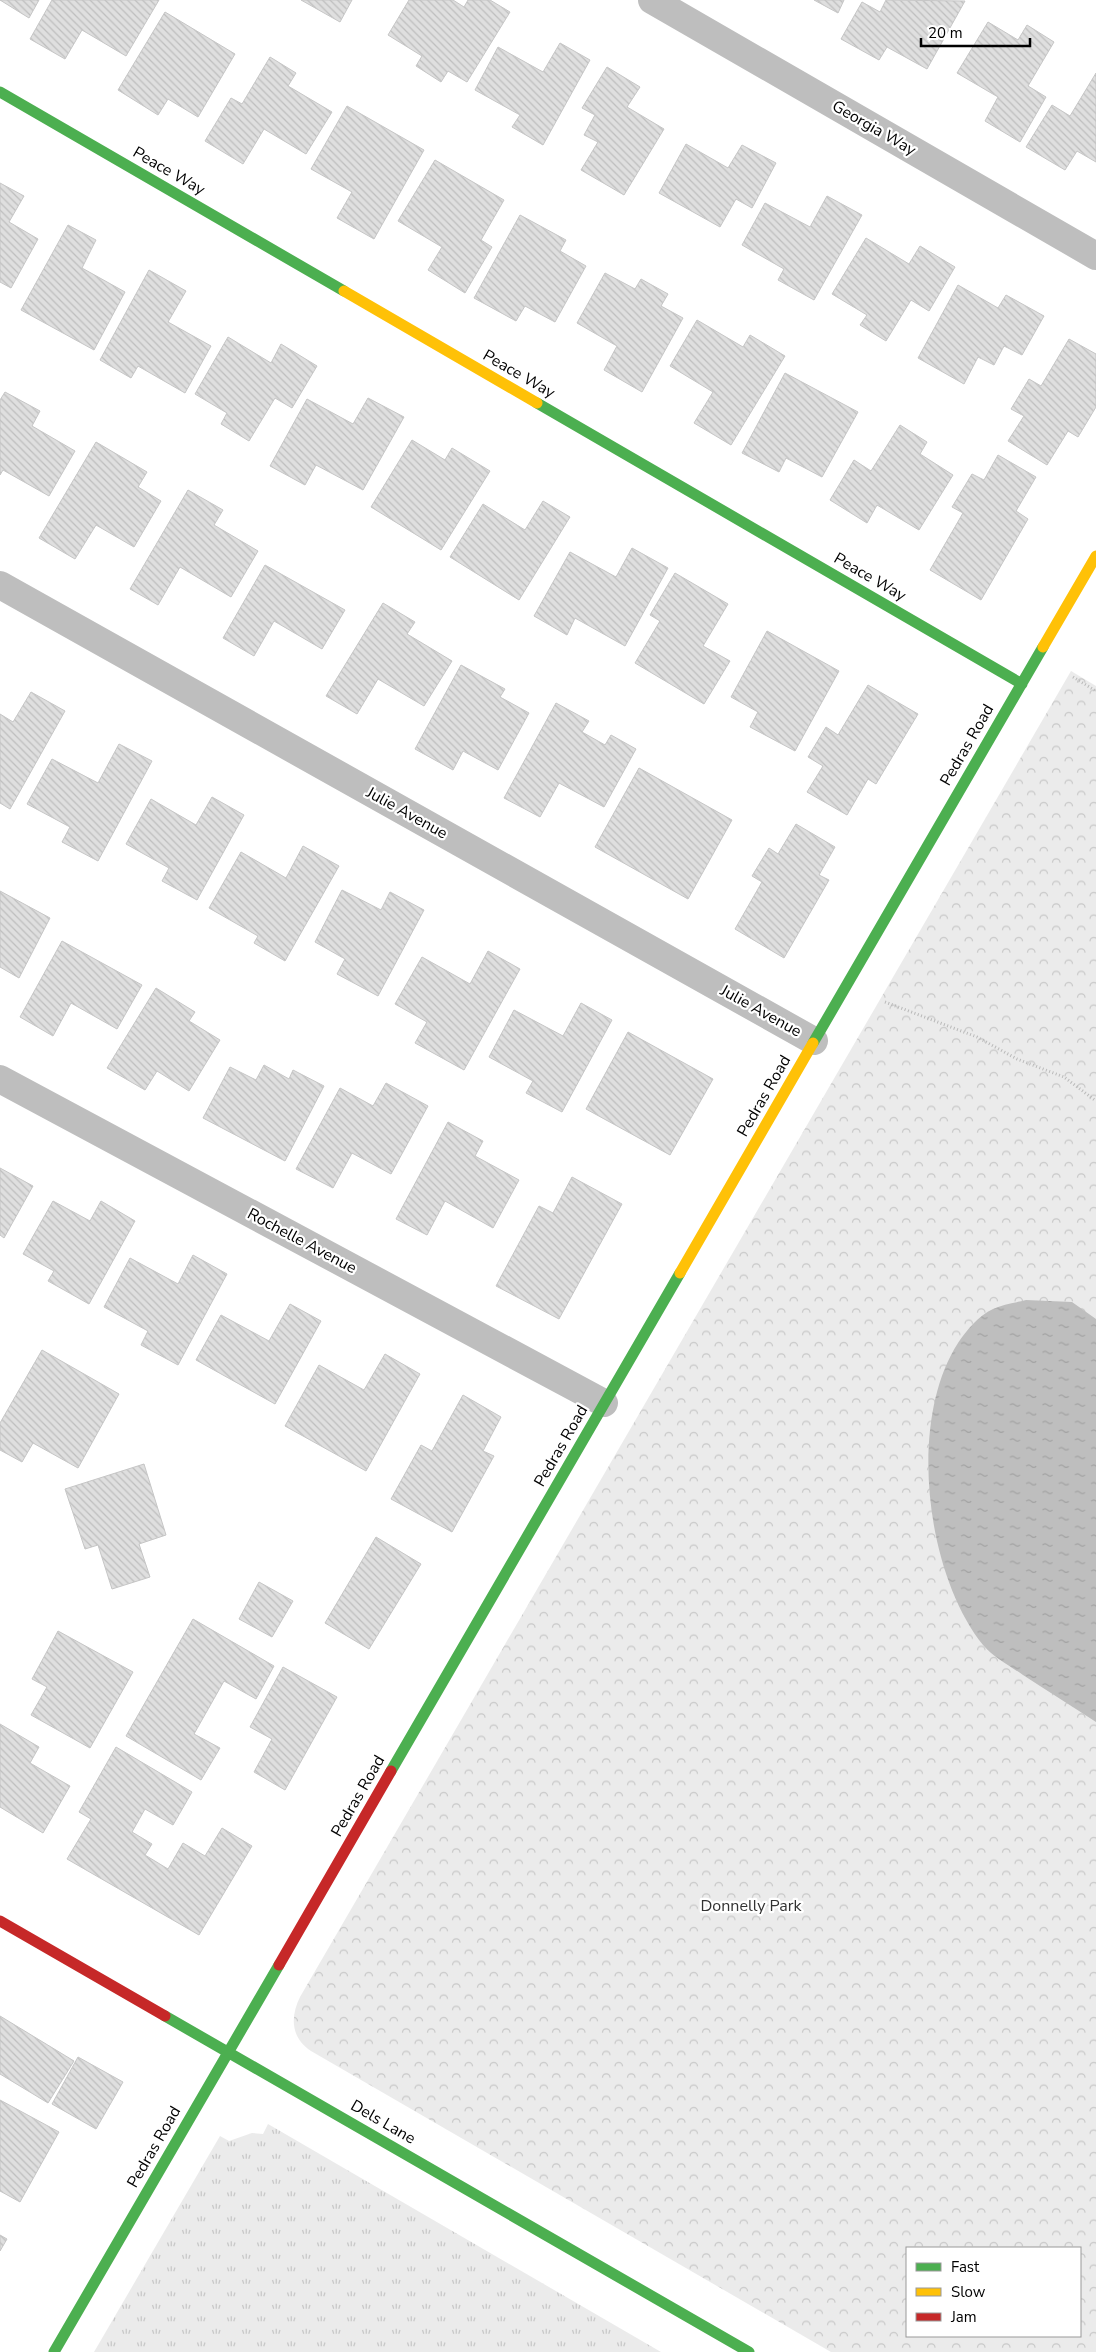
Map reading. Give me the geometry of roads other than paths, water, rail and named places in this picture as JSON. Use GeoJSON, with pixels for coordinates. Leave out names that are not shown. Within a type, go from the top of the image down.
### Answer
{"type":"FeatureCollection","features":[{"type":"Feature","properties":{"kind":"street","name":"Georgia Way"},"geometry":{"type":"LineString","coordinates":[[652,0],[1096,256]]}},
{"type":"Feature","properties":{"kind":"street","name":"Peace Way"},"geometry":{"type":"LineString","coordinates":[[0,92],[1022,684]]}},
{"type":"Feature","properties":{"kind":"street","name":"Pedras Road"},"geometry":{"type":"LineString","coordinates":[[54,2352],[1096,556]]}},
{"type":"Feature","properties":{"kind":"street","name":"Julie Avenue"},"geometry":{"type":"LineString","coordinates":[[0,585],[814,1041]]}},
{"type":"Feature","properties":{"kind":"street","name":"Rochelle Avenue"},"geometry":{"type":"LineString","coordinates":[[0,1079],[604,1403]]}},
{"type":"Feature","properties":{"kind":"street","name":"Dels Lane"},"geometry":{"type":"LineString","coordinates":[[0,1921],[749,2352]]}},
{"type":"Feature","properties":{"kind":"water"},"geometry":{"type":"Polygon","coordinates":[[[1026,1300],[1072,1302],[1096,1319],[1096,1722],[1002,1661],[983,1645],[963,1615],[948,1579],[937,1539],[930,1497],[928,1455],[932,1414],[942,1376],[958,1343],[978,1319],[988,1312],[997,1307],[1026,1300]]]}},
{"type":"Feature","properties":{"kind":"park label","name":"Donnelly Park"},"geometry":{"type":"Point","coordinates":[751,1906]}}]}
